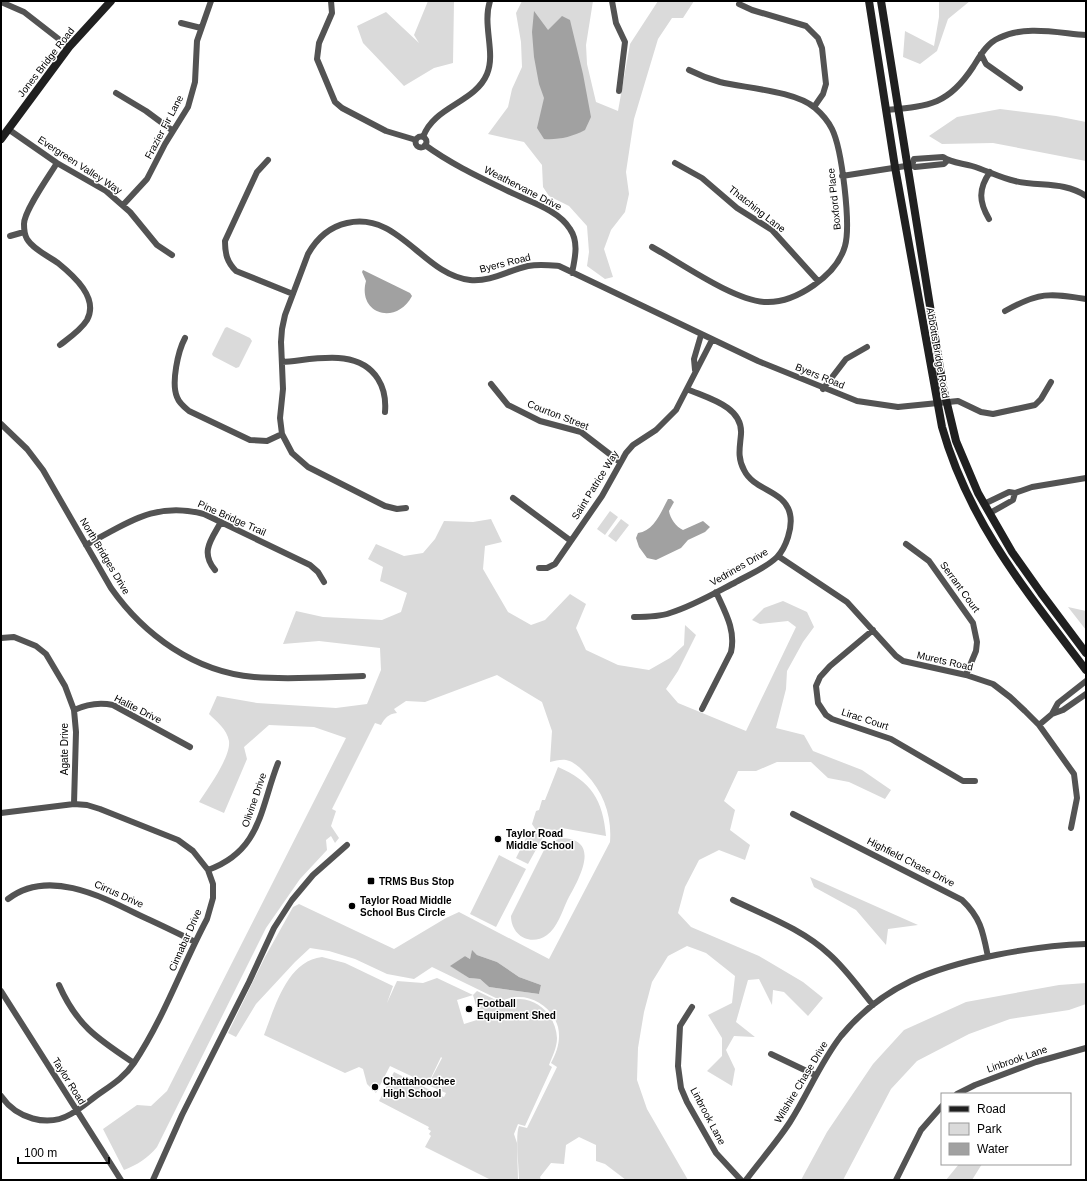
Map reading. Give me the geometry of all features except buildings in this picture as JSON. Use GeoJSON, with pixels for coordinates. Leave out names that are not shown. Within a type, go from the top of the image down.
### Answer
{"type":"FeatureCollection","features":[{"type":"Feature","properties":{"kind":"main road","name":"Jones Bridge Road"},"geometry":{"type":"LineString","coordinates":[[1,139],[69,46],[111,1]]}},
{"type":"Feature","properties":{"kind":"main road","name":"Abbotts Bridge Road"},"geometry":{"type":"LineString","coordinates":[[869,1],[894,167],[937,403],[949,451],[971,503],[993,543],[1016,579],[1086,670]]}},
{"type":"Feature","properties":{"kind":"main road","name":"Abbotts Bridge Road"},"geometry":{"type":"LineString","coordinates":[[881,1],[897,109],[909,165],[946,401],[958,447],[984,504],[1032,581],[1086,653]]}},
{"type":"Feature","properties":{"kind":"street","name":"Frazier Fir Lane"},"geometry":{"type":"LineString","coordinates":[[123,205],[147,179],[172,131],[183,116],[192,97],[195,82],[197,40],[211,1]]}},
{"type":"Feature","properties":{"kind":"street"},"geometry":{"type":"LineString","coordinates":[[331,1],[332,14],[319,43],[317,59],[335,102],[342,108],[386,131],[416,140],[419,137],[423,137],[435,118],[478,88],[487,73],[489,56],[486,14],[490,1]]}},
{"type":"Feature","properties":{"kind":"street"},"geometry":{"type":"LineString","coordinates":[[612,1],[616,23],[625,42],[619,91]]}},
{"type":"Feature","properties":{"kind":"street"},"geometry":{"type":"LineString","coordinates":[[1,2],[24,12],[69,46]]}},
{"type":"Feature","properties":{"kind":"street"},"geometry":{"type":"LineString","coordinates":[[740,4],[752,10],[806,26],[818,38],[823,54],[826,84],[823,94],[814,107]]}},
{"type":"Feature","properties":{"kind":"street"},"geometry":{"type":"LineString","coordinates":[[181,22],[201,28]]}},
{"type":"Feature","properties":{"kind":"street"},"geometry":{"type":"LineString","coordinates":[[886,110],[926,106],[945,97],[963,81],[988,45],[998,38],[1020,32],[1038,31],[1086,35]]}},
{"type":"Feature","properties":{"kind":"street"},"geometry":{"type":"LineString","coordinates":[[981,54],[986,64],[1020,88]]}},
{"type":"Feature","properties":{"kind":"street","name":"Boxford Place"},"geometry":{"type":"LineString","coordinates":[[652,247],[746,299],[765,302],[780,302],[796,297],[818,281],[837,262],[845,247],[848,231],[842,176],[836,142],[832,130],[825,118],[814,107],[770,91],[720,82],[688,70]]}},
{"type":"Feature","properties":{"kind":"street"},"geometry":{"type":"LineString","coordinates":[[116,94],[146,111],[172,131]]}},
{"type":"Feature","properties":{"kind":"street","name":"Evergreen Valley Way"},"geometry":{"type":"LineString","coordinates":[[8,129],[57,162],[106,191],[123,205],[157,246],[172,255]]}},
{"type":"Feature","properties":{"kind":"street"},"geometry":{"type":"LineString","coordinates":[[416,140],[418,147],[422,148],[427,142],[423,137]]}},
{"type":"Feature","properties":{"kind":"street","name":"Weathervane Drive"},"geometry":{"type":"LineString","coordinates":[[425,145],[452,164],[546,210],[565,222],[574,236],[575,243],[575,260],[572,273]]}},
{"type":"Feature","properties":{"kind":"street"},"geometry":{"type":"LineString","coordinates":[[842,176],[909,165],[914,159],[943,157],[948,160],[1021,182],[1059,185],[1070,188],[1086,196]]}},
{"type":"Feature","properties":{"kind":"street"},"geometry":{"type":"LineString","coordinates":[[268,160],[257,172],[225,241],[225,251],[230,265],[236,270],[293,294]]}},
{"type":"Feature","properties":{"kind":"street"},"geometry":{"type":"LineString","coordinates":[[57,162],[27,212],[24,222],[24,232],[31,244],[59,264],[82,287],[89,297],[90,312],[87,320],[81,328],[60,345]]}},
{"type":"Feature","properties":{"kind":"street","name":"Thatching Lane"},"geometry":{"type":"LineString","coordinates":[[675,163],[702,178],[745,214],[772,230],[818,281]]}},
{"type":"Feature","properties":{"kind":"street"},"geometry":{"type":"LineString","coordinates":[[989,219],[982,207],[980,196],[983,183],[990,172]]}},
{"type":"Feature","properties":{"kind":"street","name":"Byers Road"},"geometry":{"type":"LineString","coordinates":[[406,508],[397,509],[385,506],[308,468],[292,453],[282,434],[280,418],[283,389],[282,330],[293,294],[308,254],[313,245],[329,230],[340,224],[353,221],[372,222],[389,229],[443,270],[457,277],[482,280],[529,266],[543,264],[559,266],[712,340],[824,389],[857,401],[879,406],[898,407],[958,401],[986,413],[1032,407],[1041,399],[1051,382]]}},
{"type":"Feature","properties":{"kind":"street"},"geometry":{"type":"LineString","coordinates":[[10,236],[24,232]]}},
{"type":"Feature","properties":{"kind":"street"},"geometry":{"type":"LineString","coordinates":[[1005,311],[1026,299],[1042,295],[1056,295],[1086,299]]}},
{"type":"Feature","properties":{"kind":"street","name":"Saint Patrice Way"},"geometry":{"type":"LineString","coordinates":[[539,568],[547,568],[554,564],[602,496],[620,462],[633,445],[656,430],[676,410],[687,389],[694,370],[694,359],[701,335]]}},
{"type":"Feature","properties":{"kind":"street"},"geometry":{"type":"LineString","coordinates":[[185,338],[180,348],[174,384],[176,396],[183,406],[189,411],[250,440],[267,441],[282,434]]}},
{"type":"Feature","properties":{"kind":"street","name":"Saint Patrice Way"},"geometry":{"type":"LineString","coordinates":[[694,370],[702,362],[712,340]]}},
{"type":"Feature","properties":{"kind":"street"},"geometry":{"type":"LineString","coordinates":[[824,389],[846,359],[867,347]]}},
{"type":"Feature","properties":{"kind":"street"},"geometry":{"type":"LineString","coordinates":[[282,362],[339,358],[359,362],[371,371],[380,383],[386,399],[385,412]]}},
{"type":"Feature","properties":{"kind":"street","name":"Courton Street"},"geometry":{"type":"LineString","coordinates":[[491,384],[508,405],[540,421],[581,432],[620,462]]}},
{"type":"Feature","properties":{"kind":"street","name":"Vedrines Drive"},"geometry":{"type":"LineString","coordinates":[[634,617],[651,617],[669,614],[764,567],[778,556],[786,542],[791,522],[788,507],[778,496],[754,483],[744,471],[739,453],[741,427],[734,413],[725,406],[687,389]]}},
{"type":"Feature","properties":{"kind":"street","name":"North Bridges Drive"},"geometry":{"type":"LineString","coordinates":[[1,424],[27,449],[43,470],[111,588],[131,614],[159,639],[190,658],[222,671],[253,677],[286,678],[363,676]]}},
{"type":"Feature","properties":{"kind":"street"},"geometry":{"type":"LineString","coordinates":[[984,504],[1005,493],[1015,493],[1032,487],[1086,478]]}},
{"type":"Feature","properties":{"kind":"street"},"geometry":{"type":"LineString","coordinates":[[990,513],[1013,500],[1015,493]]}},
{"type":"Feature","properties":{"kind":"street"},"geometry":{"type":"LineString","coordinates":[[513,498],[571,541]]}},
{"type":"Feature","properties":{"kind":"street","name":"Pine Bridge Trail"},"geometry":{"type":"LineString","coordinates":[[86,545],[140,517],[160,510],[190,510],[220,522],[310,565],[318,572],[324,582]]}},
{"type":"Feature","properties":{"kind":"street"},"geometry":{"type":"LineString","coordinates":[[215,570],[209,563],[207,553],[209,545],[220,522]]}},
{"type":"Feature","properties":{"kind":"street","name":"Serrant Court"},"geometry":{"type":"LineString","coordinates":[[906,544],[929,561],[950,593],[973,622],[977,642],[976,651],[966,674]]}},
{"type":"Feature","properties":{"kind":"street","name":"Murets Road"},"geometry":{"type":"LineString","coordinates":[[778,556],[847,602],[859,613],[896,656],[904,661],[966,674],[993,684],[1010,696],[1039,725],[1074,774],[1077,798],[1071,828]]}},
{"type":"Feature","properties":{"kind":"street"},"geometry":{"type":"LineString","coordinates":[[702,709],[731,652],[733,644],[731,625],[716,592]]}},
{"type":"Feature","properties":{"kind":"street","name":"Lirac Court"},"geometry":{"type":"LineString","coordinates":[[873,630],[830,666],[820,677],[816,686],[818,703],[826,715],[832,720],[891,739],[963,781],[975,781]]}},
{"type":"Feature","properties":{"kind":"street","name":"Agate Drive"},"geometry":{"type":"LineString","coordinates":[[1,638],[14,637],[26,641],[46,654],[65,686],[74,710],[76,732],[74,804]]}},
{"type":"Feature","properties":{"kind":"street"},"geometry":{"type":"LineString","coordinates":[[1052,714],[1058,703],[1086,681]]}},
{"type":"Feature","properties":{"kind":"street"},"geometry":{"type":"LineString","coordinates":[[1039,725],[1052,714],[1063,710],[1086,694]]}},
{"type":"Feature","properties":{"kind":"street","name":"Halite Drive"},"geometry":{"type":"LineString","coordinates":[[74,710],[83,706],[102,703],[113,706],[190,747]]}},
{"type":"Feature","properties":{"kind":"street","name":"Olivine Drive"},"geometry":{"type":"LineString","coordinates":[[208,870],[230,860],[249,842],[256,828],[278,763]]}},
{"type":"Feature","properties":{"kind":"street","name":"Cinnabar Drive"},"geometry":{"type":"LineString","coordinates":[[1,813],[74,804],[100,809],[178,840],[193,851],[208,870],[213,884],[213,898],[207,919],[174,988],[134,1064],[120,1080],[75,1111],[62,1118],[53,1120],[35,1119],[18,1113],[1,1096]]}},
{"type":"Feature","properties":{"kind":"street","name":"Highfield Chase Drive"},"geometry":{"type":"LineString","coordinates":[[793,814],[962,900],[972,910],[980,922],[988,957]]}},
{"type":"Feature","properties":{"kind":"street"},"geometry":{"type":"LineString","coordinates":[[149,1180],[154,1177],[175,1130],[250,982],[274,928],[292,900],[313,875],[347,845]]}},
{"type":"Feature","properties":{"kind":"street","name":"Cirrus Drive"},"geometry":{"type":"LineString","coordinates":[[8,899],[17,892],[29,888],[55,886],[80,889],[101,896],[195,942]]}},
{"type":"Feature","properties":{"kind":"street"},"geometry":{"type":"LineString","coordinates":[[733,900],[790,926],[816,943],[840,965],[873,1005]]}},
{"type":"Feature","properties":{"kind":"street","name":"Wilshire Chase Drive"},"geometry":{"type":"LineString","coordinates":[[746,1180],[789,1122],[815,1076],[841,1036],[873,1005],[898,988],[926,973],[951,965],[1028,949],[1086,944]]}},
{"type":"Feature","properties":{"kind":"street"},"geometry":{"type":"LineString","coordinates":[[58,986],[76,1017],[87,1029],[134,1064]]}},
{"type":"Feature","properties":{"kind":"street","name":"Taylor Road"},"geometry":{"type":"LineString","coordinates":[[1,991],[75,1111],[104,1151],[121,1180]]}},
{"type":"Feature","properties":{"kind":"street","name":"Linbrook Lane"},"geometry":{"type":"LineString","coordinates":[[692,1007],[680,1026],[678,1066],[681,1088],[687,1102],[716,1153],[741,1180]]}},
{"type":"Feature","properties":{"kind":"street","name":"Linbrook Lane"},"geometry":{"type":"LineString","coordinates":[[959,1093],[975,1085],[1036,1062],[1086,1048]]}},
{"type":"Feature","properties":{"kind":"street"},"geometry":{"type":"LineString","coordinates":[[771,1054],[815,1076]]}},
{"type":"Feature","properties":{"kind":"street"},"geometry":{"type":"LineString","coordinates":[[896,1180],[921,1130],[941,1107]]}},
{"type":"Feature","properties":{"kind":"green space"},"geometry":{"type":"Polygon","coordinates":[[[428,1],[454,1],[453,63],[434,68],[404,86],[363,43],[357,26],[386,12],[419,43],[414,35],[428,1]]]}},
{"type":"Feature","properties":{"kind":"green space"},"geometry":{"type":"Polygon","coordinates":[[[522,1],[593,1],[586,45],[587,64],[596,102],[618,111],[630,44],[658,1],[694,1],[683,18],[672,18],[658,39],[634,119],[626,172],[629,194],[625,212],[611,230],[604,249],[613,277],[605,279],[587,266],[589,252],[587,226],[569,206],[549,196],[543,187],[542,165],[524,142],[488,134],[508,107],[512,89],[522,67],[521,42],[516,13],[522,1]]]}},
{"type":"Feature","properties":{"kind":"green space"},"geometry":{"type":"Polygon","coordinates":[[[939,1],[970,1],[948,19],[937,51],[920,64],[903,57],[905,31],[934,46],[939,17],[939,1]]]}},
{"type":"Feature","properties":{"kind":"green space"},"geometry":{"type":"Polygon","coordinates":[[[1000,109],[1056,116],[1086,122],[1086,161],[993,143],[942,144],[929,136],[957,117],[1000,109]]]}},
{"type":"Feature","properties":{"kind":"green space"},"geometry":{"type":"Polygon","coordinates":[[[227,327],[250,338],[252,341],[239,367],[236,368],[213,356],[212,354],[225,328],[227,327]]]}},
{"type":"Feature","properties":{"kind":"green space"},"geometry":{"type":"Polygon","coordinates":[[[610,511],[618,517],[605,535],[597,529],[610,511]]]}},
{"type":"Feature","properties":{"kind":"green space"},"geometry":{"type":"Polygon","coordinates":[[[491,519],[502,542],[485,546],[483,569],[508,612],[531,625],[545,620],[570,594],[586,604],[576,628],[586,650],[618,665],[649,670],[670,658],[684,645],[685,625],[696,635],[678,671],[666,689],[678,703],[746,731],[796,627],[788,621],[760,624],[752,620],[764,608],[783,601],[807,612],[814,627],[803,642],[787,671],[786,689],[776,728],[804,735],[813,751],[862,770],[891,790],[885,799],[849,782],[828,778],[811,762],[777,762],[756,771],[738,771],[724,801],[735,810],[730,830],[750,845],[745,860],[719,850],[699,860],[685,887],[678,913],[691,927],[759,956],[803,982],[823,998],[808,1016],[784,992],[773,990],[772,1005],[759,979],[748,980],[736,1022],[755,1037],[734,1036],[726,1050],[735,1069],[732,1086],[707,1071],[722,1056],[722,1038],[708,1015],[732,1003],[735,976],[706,953],[687,946],[668,956],[652,982],[644,1012],[638,1048],[637,1080],[647,1109],[688,1180],[626,1180],[605,1164],[596,1161],[596,1145],[579,1137],[566,1145],[564,1164],[551,1163],[540,1177],[541,1180],[519,1180],[517,1144],[519,1126],[527,1128],[557,1067],[551,1063],[558,1046],[558,1027],[549,1011],[536,1001],[519,997],[502,1001],[432,967],[414,979],[387,974],[355,959],[329,951],[310,948],[256,1004],[236,1037],[228,1033],[265,957],[293,907],[299,904],[394,949],[446,918],[459,912],[549,959],[610,842],[610,823],[606,805],[598,789],[586,774],[572,762],[566,760],[550,762],[552,731],[542,702],[497,675],[425,702],[406,701],[394,709],[397,713],[391,714],[387,717],[381,725],[375,723],[332,809],[336,811],[331,826],[339,838],[335,843],[331,836],[326,840],[327,850],[300,879],[266,928],[157,1147],[142,1161],[124,1170],[103,1129],[137,1105],[151,1106],[167,1091],[346,738],[314,727],[269,725],[244,747],[247,759],[224,813],[199,802],[223,764],[229,748],[229,741],[226,733],[209,714],[217,696],[257,703],[336,708],[367,704],[381,670],[380,648],[319,641],[283,644],[296,611],[323,617],[382,620],[401,612],[407,593],[380,581],[383,567],[368,559],[376,544],[404,556],[423,553],[435,539],[444,521],[473,522],[491,519]],[[472,951],[470,959],[465,956],[451,966],[469,978],[480,979],[489,987],[539,994],[541,985],[519,977],[497,962],[477,955],[472,951]]]}},
{"type":"Feature","properties":{"kind":"green space"},"geometry":{"type":"Polygon","coordinates":[[[621,519],[629,525],[616,542],[608,536],[621,519]]]}},
{"type":"Feature","properties":{"kind":"green space"},"geometry":{"type":"Polygon","coordinates":[[[1068,607],[1086,611],[1086,630],[1068,607]]]}},
{"type":"Feature","properties":{"kind":"green space"},"geometry":{"type":"Polygon","coordinates":[[[558,767],[579,779],[587,785],[593,793],[602,812],[606,836],[562,828],[560,831],[540,828],[536,830],[532,824],[536,811],[539,810],[542,800],[545,800],[558,767]]]}},
{"type":"Feature","properties":{"kind":"green space"},"geometry":{"type":"Polygon","coordinates":[[[530,830],[543,837],[528,864],[516,858],[530,830]]]}},
{"type":"Feature","properties":{"kind":"green space"},"geometry":{"type":"Polygon","coordinates":[[[561,838],[574,840],[581,846],[584,853],[584,863],[581,873],[559,920],[551,932],[541,938],[534,940],[528,939],[518,934],[514,929],[511,916],[545,848],[549,843],[561,838]]]}},
{"type":"Feature","properties":{"kind":"green space"},"geometry":{"type":"Polygon","coordinates":[[[499,855],[526,869],[496,927],[470,914],[499,855]]]}},
{"type":"Feature","properties":{"kind":"green space"},"geometry":{"type":"Polygon","coordinates":[[[810,877],[918,925],[888,929],[886,945],[856,910],[814,887],[810,877]]]}},
{"type":"Feature","properties":{"kind":"green space"},"geometry":{"type":"Polygon","coordinates":[[[322,957],[345,963],[393,986],[387,1003],[397,981],[423,983],[437,978],[473,995],[477,991],[502,1003],[513,999],[528,1000],[546,1011],[554,1024],[557,1042],[549,1065],[552,1067],[525,1126],[518,1124],[514,1134],[517,1143],[518,1180],[491,1180],[425,1147],[431,1136],[429,1134],[431,1131],[428,1129],[429,1127],[379,1101],[394,1072],[444,1097],[446,1093],[428,1085],[442,1058],[441,1057],[428,1084],[390,1066],[376,1093],[367,1084],[363,1069],[359,1067],[345,1073],[264,1035],[278,999],[291,976],[310,960],[322,957]],[[473,995],[457,1000],[464,1024],[480,1019],[473,995]]]}},
{"type":"Feature","properties":{"kind":"green space"},"geometry":{"type":"Polygon","coordinates":[[[1086,983],[1086,1004],[1069,1010],[1010,1019],[969,1034],[917,1061],[891,1089],[843,1180],[801,1180],[827,1132],[873,1064],[904,1030],[966,1002],[1059,985],[1086,983]]]}},
{"type":"Feature","properties":{"kind":"green space"},"geometry":{"type":"Polygon","coordinates":[[[958,1165],[981,1165],[972,1180],[946,1180],[958,1165]]]}},
{"type":"Feature","properties":{"kind":"water"},"geometry":{"type":"Polygon","coordinates":[[[534,11],[548,30],[562,16],[570,20],[583,74],[591,117],[585,130],[570,136],[544,139],[537,128],[544,98],[539,84],[534,57],[532,32],[534,11]]]}},
{"type":"Feature","properties":{"kind":"water"},"geometry":{"type":"Polygon","coordinates":[[[363,270],[410,293],[412,296],[405,305],[397,311],[388,313],[380,312],[372,308],[367,301],[365,292],[366,281],[362,272],[363,270]]]}},
{"type":"Feature","properties":{"kind":"water"},"geometry":{"type":"Polygon","coordinates":[[[668,499],[671,499],[674,502],[669,511],[672,519],[680,529],[683,530],[703,521],[710,527],[705,532],[688,540],[681,548],[656,560],[647,558],[639,547],[636,538],[638,533],[653,525],[668,499]]]}},
{"type":"Feature","properties":{"kind":"water"},"geometry":{"type":"Polygon","coordinates":[[[472,950],[477,955],[497,962],[519,977],[541,985],[539,994],[489,987],[480,979],[469,978],[450,966],[465,956],[470,959],[472,950]]]}},
{"type":"Feature","properties":{"kind":"place","name":"Taylor Road Middle School"},"geometry":{"type":"Point","coordinates":[498,839]}},
{"type":"Feature","properties":{"kind":"place","name":"TRMS Bus Stop"},"geometry":{"type":"Point","coordinates":[371,881]}},
{"type":"Feature","properties":{"kind":"place","name":"Taylor Road Middle School Bus Circle"},"geometry":{"type":"Point","coordinates":[352,906]}},
{"type":"Feature","properties":{"kind":"place","name":"Football Equipment Shed"},"geometry":{"type":"Point","coordinates":[469,1009]}},
{"type":"Feature","properties":{"kind":"place","name":"Chattahoochee High School"},"geometry":{"type":"Point","coordinates":[375,1087]}}]}
